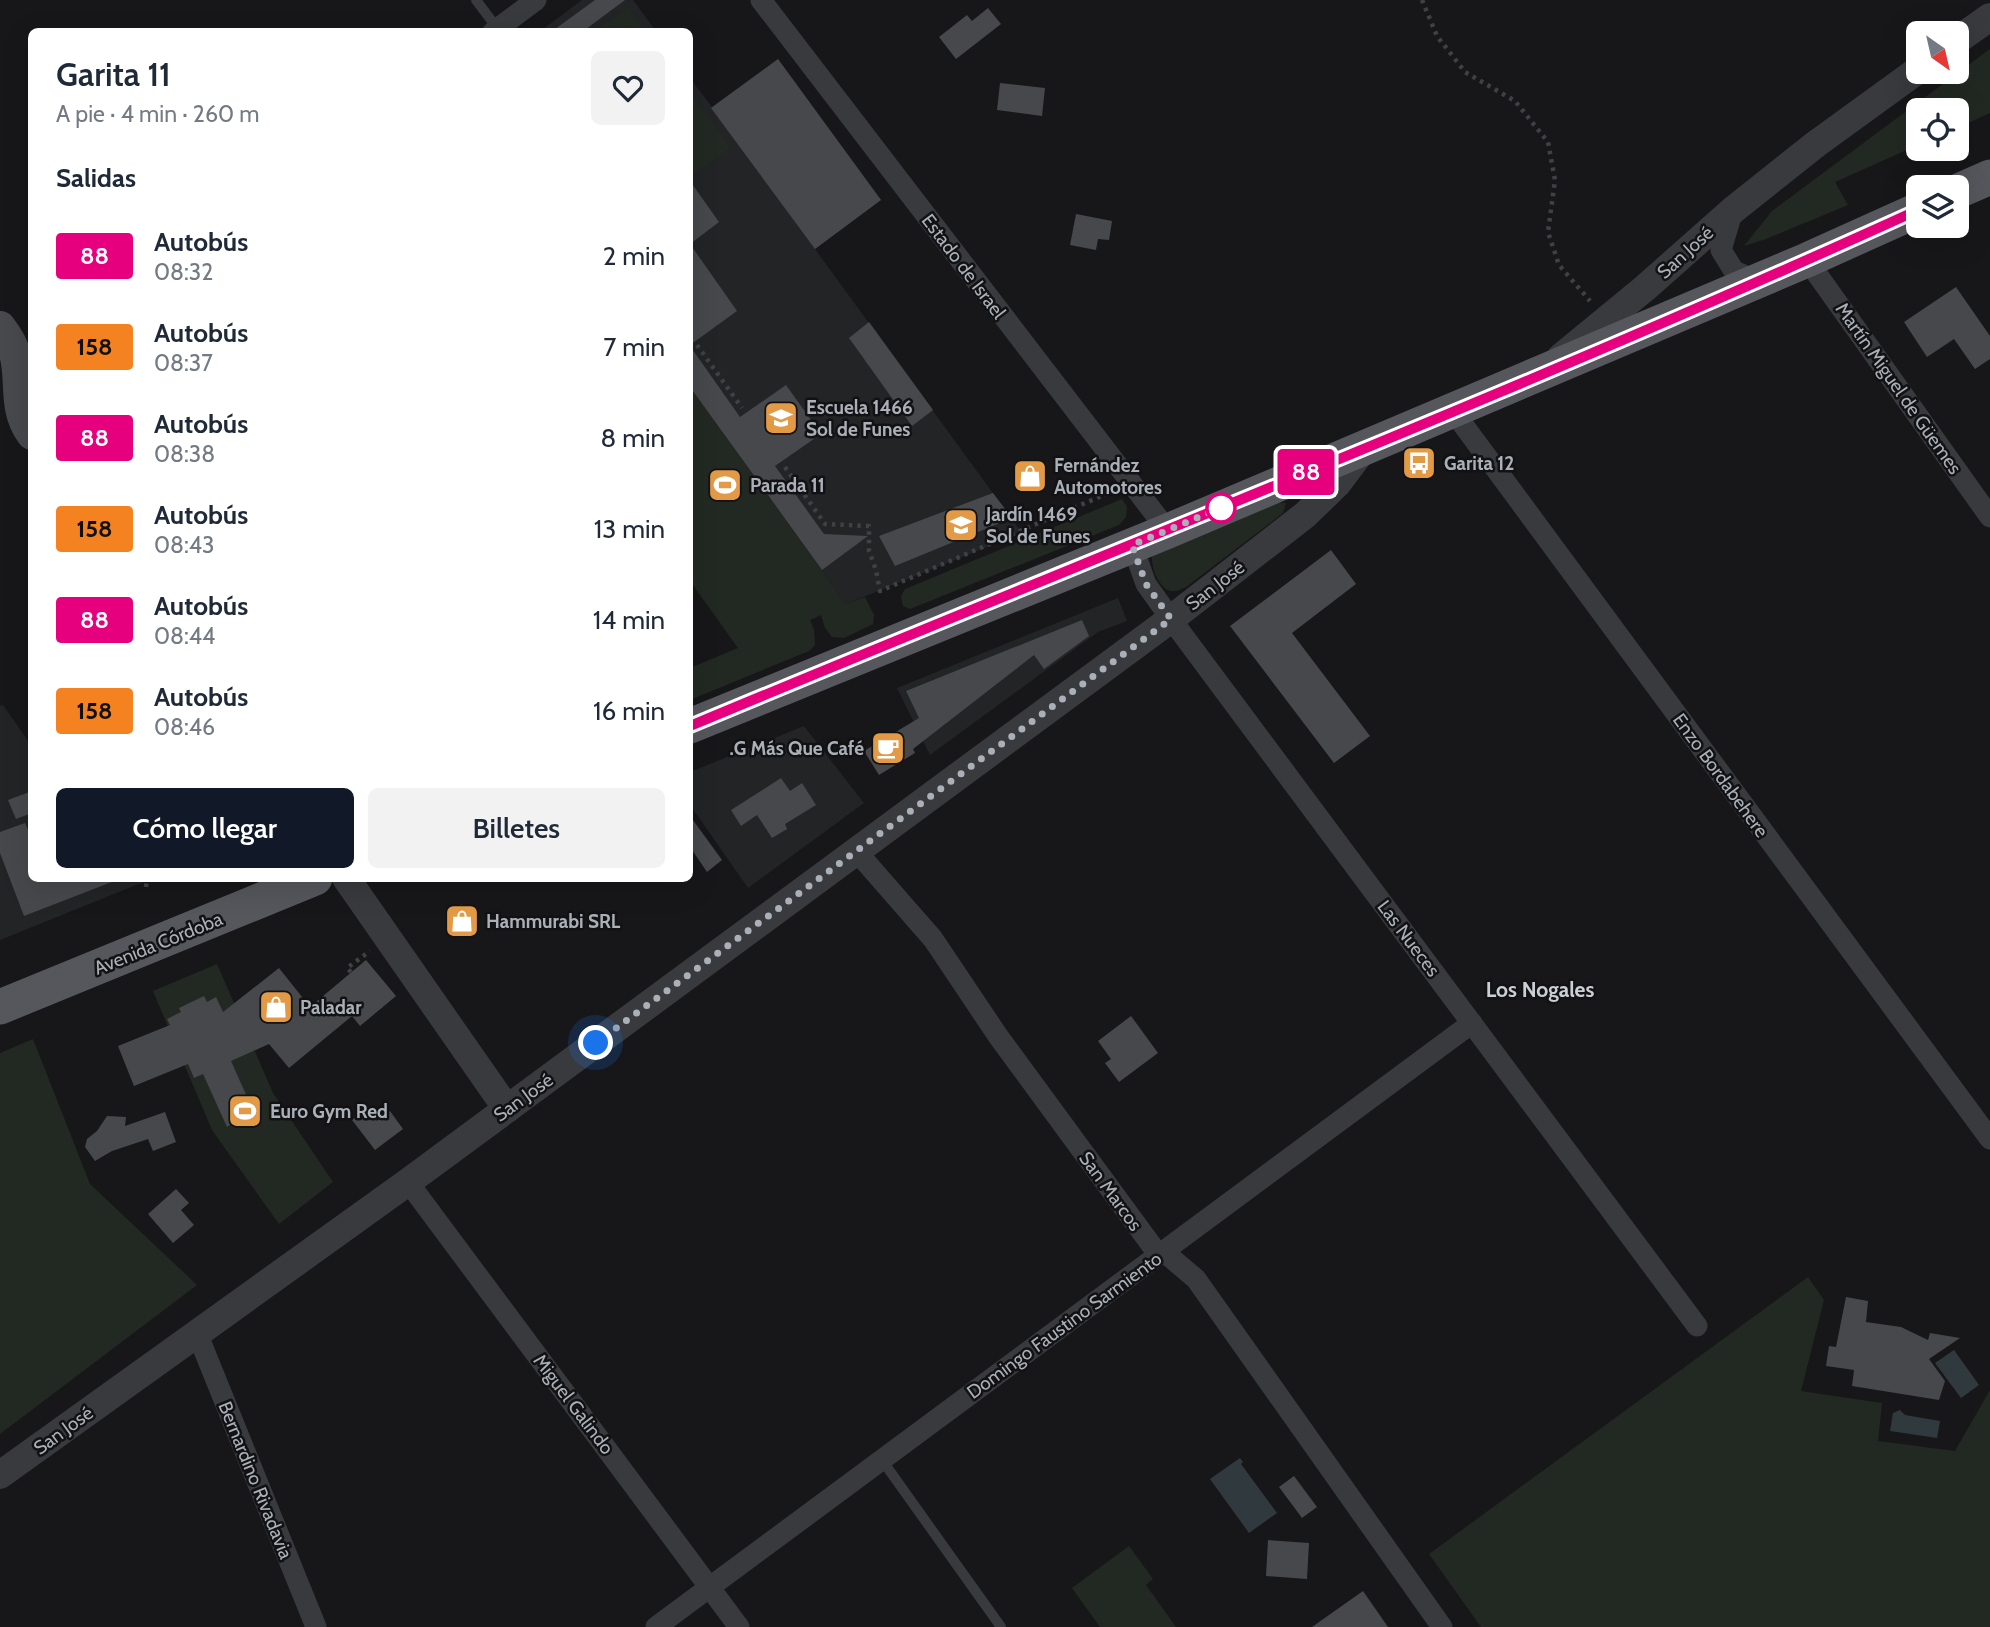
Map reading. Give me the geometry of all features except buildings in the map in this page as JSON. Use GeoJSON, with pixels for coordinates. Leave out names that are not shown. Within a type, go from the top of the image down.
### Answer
{"type":"FeatureCollection","features":[{"type":"Feature","properties":{"kind":"main road"},"geometry":{"type":"LineString","coordinates":[[1969,186],[1990,177]]}},
{"type":"Feature","properties":{"kind":"main road"},"geometry":{"type":"LineString","coordinates":[[693,725],[1168,531],[1906,215]]}},
{"type":"Feature","properties":{"kind":"main road"},"geometry":{"type":"LineString","coordinates":[[0,327],[15,357],[20,409],[28,428]]}},
{"type":"Feature","properties":{"kind":"main road","name":"Avenida Córdoba"},"geometry":{"type":"LineString","coordinates":[[0,1007],[305,882]]}},
{"type":"Feature","properties":{"kind":"street"},"geometry":{"type":"LineString","coordinates":[[498,28],[536,0]]}},
{"type":"Feature","properties":{"kind":"street","name":"Estado de Israel"},"geometry":{"type":"LineString","coordinates":[[761,0],[1168,531]]}},
{"type":"Feature","properties":{"kind":"street"},"geometry":{"type":"LineString","coordinates":[[1969,32],[1990,17]]}},
{"type":"Feature","properties":{"kind":"street","name":"San José"},"geometry":{"type":"LineString","coordinates":[[1540,374],[1645,288],[1733,210],[1816,144],[1906,79]]}},
{"type":"Feature","properties":{"kind":"street","name":"San José"},"geometry":{"type":"LineString","coordinates":[[1733,210],[1721,250],[1734,271],[1757,281]]}},
{"type":"Feature","properties":{"kind":"street","name":"Martín Miguel de Güemes"},"geometry":{"type":"LineString","coordinates":[[1807,260],[1990,517]]}},
{"type":"Feature","properties":{"kind":"street","name":"Enzo Bordabehere"},"geometry":{"type":"LineString","coordinates":[[1453,411],[1990,1139]]}},
{"type":"Feature","properties":{"kind":"street","name":"San José"},"geometry":{"type":"LineString","coordinates":[[0,1475],[408,1182],[1171,619],[1306,515],[1337,484],[1364,448]]}},
{"type":"Feature","properties":{"kind":"street","name":"Las Nueces"},"geometry":{"type":"LineString","coordinates":[[1132,545],[1146,584],[1171,619],[1697,1326]]}},
{"type":"Feature","properties":{"kind":"street","name":"San Marcos"},"geometry":{"type":"LineString","coordinates":[[857,852],[933,939],[998,1036],[1146,1239],[1155,1250],[1163,1251],[1196,1279],[1442,1627]]}},
{"type":"Feature","properties":{"kind":"street"},"geometry":{"type":"LineString","coordinates":[[349,882],[507,1109]]}},
{"type":"Feature","properties":{"kind":"street","name":"Domingo Faustino Sarmiento"},"geometry":{"type":"LineString","coordinates":[[656,1627],[1472,1023]]}},
{"type":"Feature","properties":{"kind":"street","name":"Miguel Galindo"},"geometry":{"type":"LineString","coordinates":[[408,1182],[739,1627]]}},
{"type":"Feature","properties":{"kind":"street","name":"Bernardino Rivadavia"},"geometry":{"type":"LineString","coordinates":[[197,1333],[316,1627]]}},
{"type":"Feature","properties":{"kind":"lane"},"geometry":{"type":"LineString","coordinates":[[475,0],[494,28]]}},
{"type":"Feature","properties":{"kind":"lane"},"geometry":{"type":"LineString","coordinates":[[882,1460],[1001,1627]]}},
{"type":"Feature","properties":{"kind":"path"},"geometry":{"type":"LineString","coordinates":[[1422,0],[1437,36],[1465,72],[1515,100],[1548,142],[1555,180],[1548,232],[1559,265],[1606,320]]}},
{"type":"Feature","properties":{"kind":"path"},"geometry":{"type":"LineString","coordinates":[[697,345],[743,408]]}},
{"type":"Feature","properties":{"kind":"path"},"geometry":{"type":"LineString","coordinates":[[785,467],[825,524],[869,526],[869,551],[880,591],[1131,484]]}},
{"type":"Feature","properties":{"kind":"path"},"geometry":{"type":"LineString","coordinates":[[146,887],[147,882]]}},
{"type":"Feature","properties":{"kind":"shaded area"},"geometry":{"type":"Polygon","coordinates":[[[582,0],[633,0],[654,28],[544,28],[582,0]]]}},
{"type":"Feature","properties":{"kind":"shaded area"},"geometry":{"type":"Polygon","coordinates":[[[628,8],[643,28],[599,28],[628,8]]]}},
{"type":"Feature","properties":{"kind":"shaded area"},"geometry":{"type":"Polygon","coordinates":[[[1990,49],[1990,113],[1969,123],[1969,98],[1924,98],[1943,84],[1969,84],[1969,65],[1990,49]]]}},
{"type":"Feature","properties":{"kind":"shaded area"},"geometry":{"type":"Polygon","coordinates":[[[778,59],[881,200],[815,249],[1022,533],[846,604],[693,391],[693,82],[712,107],[778,59]]]}},
{"type":"Feature","properties":{"kind":"shaded area"},"geometry":{"type":"Polygon","coordinates":[[[693,96],[730,148],[693,175],[693,96]]]}},
{"type":"Feature","properties":{"kind":"shaded area"},"geometry":{"type":"Polygon","coordinates":[[[1906,111],[1906,150],[1835,182],[1848,205],[1744,246],[1772,211],[1906,111]]]}},
{"type":"Feature","properties":{"kind":"shaded area","name":"Parada 11"},"geometry":{"type":"Polygon","coordinates":[[[693,391],[846,604],[865,597],[874,615],[873,624],[844,638],[832,637],[825,628],[821,615],[810,620],[815,645],[809,651],[693,699],[693,667],[738,648],[693,585],[693,391]]]}},
{"type":"Feature","properties":{"kind":"shaded area"},"geometry":{"type":"Polygon","coordinates":[[[1122,499],[1127,507],[1126,517],[1119,525],[910,609],[903,606],[901,596],[905,589],[1122,499]]]}},
{"type":"Feature","properties":{"kind":"shaded area"},"geometry":{"type":"Polygon","coordinates":[[[1275,503],[1286,503],[1283,513],[1186,587],[1170,591],[1161,584],[1153,567],[1152,556],[1275,503]]]}},
{"type":"Feature","properties":{"kind":"shaded area"},"geometry":{"type":"Polygon","coordinates":[[[1118,598],[1127,621],[1098,632],[930,755],[897,688],[1118,598]]]}},
{"type":"Feature","properties":{"kind":"shaded area"},"geometry":{"type":"Polygon","coordinates":[[[3,705],[28,741],[28,882],[144,882],[0,940],[0,706],[3,705]]]}},
{"type":"Feature","properties":{"kind":"shaded area"},"geometry":{"type":"Polygon","coordinates":[[[804,726],[864,803],[748,888],[693,809],[693,771],[804,726]]]}},
{"type":"Feature","properties":{"kind":"shaded area","name":"Euro Gym Red"},"geometry":{"type":"Polygon","coordinates":[[[217,964],[273,1093],[333,1182],[279,1224],[212,1130],[153,991],[217,964]]]}},
{"type":"Feature","properties":{"kind":"shaded area"},"geometry":{"type":"Polygon","coordinates":[[[33,1039],[90,1184],[197,1285],[0,1434],[0,1053],[33,1039]]]}},
{"type":"Feature","properties":{"kind":"shaded area"},"geometry":{"type":"Polygon","coordinates":[[[1808,1277],[1824,1300],[1801,1391],[1882,1403],[1878,1441],[1955,1451],[1990,1390],[1990,1627],[1481,1627],[1429,1554],[1808,1277]]]}},
{"type":"Feature","properties":{"kind":"shaded area"},"geometry":{"type":"Polygon","coordinates":[[[1954,1350],[1979,1385],[1961,1398],[1935,1363],[1954,1350]]]}},
{"type":"Feature","properties":{"kind":"shaded area"},"geometry":{"type":"Polygon","coordinates":[[[1900,1410],[1905,1415],[1940,1421],[1937,1438],[1890,1431],[1893,1413],[1900,1410]]]}},
{"type":"Feature","properties":{"kind":"shaded area"},"geometry":{"type":"Polygon","coordinates":[[[1240,1458],[1243,1462],[1241,1464],[1277,1513],[1249,1533],[1210,1479],[1240,1458]]]}},
{"type":"Feature","properties":{"kind":"shaded area"},"geometry":{"type":"Polygon","coordinates":[[[1129,1546],[1153,1579],[1146,1585],[1176,1627],[1100,1627],[1072,1588],[1129,1546]]]}},
{"type":"Feature","properties":{"kind":"bus line","name":"88"},"geometry":{"type":"LineString","coordinates":[[693,725],[1168,531],[1906,215]]}},
{"type":"Feature","properties":{"kind":"place","name":"Escuela 1466 Sol de Funes"},"geometry":{"type":"Point","coordinates":[781,418]}},
{"type":"Feature","properties":{"kind":"place","name":"Garita 12"},"geometry":{"type":"Point","coordinates":[1419,463]}},
{"type":"Feature","properties":{"kind":"place","name":"Fernández Automotores"},"geometry":{"type":"Point","coordinates":[1030,476]}},
{"type":"Feature","properties":{"kind":"place","name":"Parada 11"},"geometry":{"type":"Point","coordinates":[725,485]}},
{"type":"Feature","properties":{"kind":"place","name":"Jardín 1469 Sol de Funes"},"geometry":{"type":"Point","coordinates":[961,525]}},
{"type":"Feature","properties":{"kind":"place","name":".G Más Que Café"},"geometry":{"type":"Point","coordinates":[888,748]}},
{"type":"Feature","properties":{"kind":"place","name":"Hammurabi SRL"},"geometry":{"type":"Point","coordinates":[462,921]}},
{"type":"Feature","properties":{"kind":"place","name":"Paladar"},"geometry":{"type":"Point","coordinates":[276,1007]}},
{"type":"Feature","properties":{"kind":"place","name":"Euro Gym Red"},"geometry":{"type":"Point","coordinates":[245,1111]}},
{"type":"Feature","properties":{"kind":"district","name":"Los Nogales"},"geometry":{"type":"Point","coordinates":[1540,990]}},
{"type":"Feature","properties":{"kind":"route"},"geometry":{"type":"LineString","coordinates":[[596,1043],[1171,619],[1146,584],[1132,545],[1228,505],[1221,508]]}}]}
